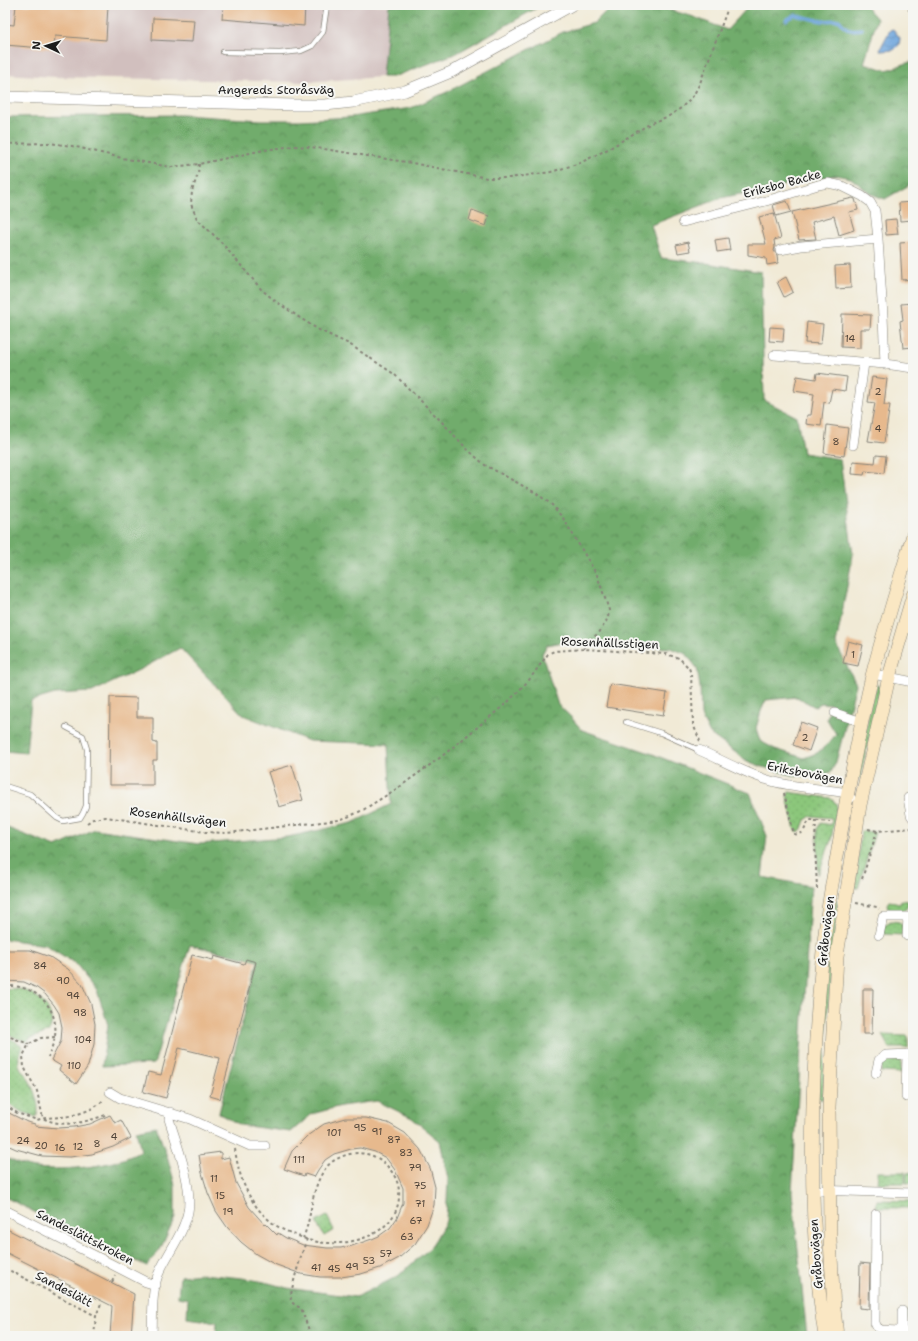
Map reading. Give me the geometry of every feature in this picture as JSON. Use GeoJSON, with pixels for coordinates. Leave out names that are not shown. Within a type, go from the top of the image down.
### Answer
{"type":"FeatureCollection","features":[{"type":"Feature","properties":{"kind":"main road","name":"Gråbovägen"},"geometry":{"type":"LineString","coordinates":[[825,1336],[820,1307],[815,1249],[812,1134],[817,1014],[827,915],[862,722],[873,674],[913,535]]}},
{"type":"Feature","properties":{"kind":"main road","name":"Gråbovägen"},"geometry":{"type":"LineString","coordinates":[[836,1336],[830,1239],[829,1107],[837,956],[860,805],[889,677],[913,595]]}},
{"type":"Feature","properties":{"kind":"street","name":"Angereds Storåsväg"},"geometry":{"type":"LineString","coordinates":[[5,97],[294,105],[324,105],[375,98],[406,91],[451,72],[572,5]]}},
{"type":"Feature","properties":{"kind":"street","name":"Eriksbo Backe"},"geometry":{"type":"LineString","coordinates":[[683,222],[766,201],[818,184],[842,186],[862,196],[870,202],[875,210],[885,364]]}},
{"type":"Feature","properties":{"kind":"street"},"geometry":{"type":"LineString","coordinates":[[780,250],[801,246],[878,239]]}},
{"type":"Feature","properties":{"kind":"street"},"geometry":{"type":"LineString","coordinates":[[774,355],[885,364],[913,368]]}},
{"type":"Feature","properties":{"kind":"street"},"geometry":{"type":"LineString","coordinates":[[853,445],[864,363]]}},
{"type":"Feature","properties":{"kind":"street"},"geometry":{"type":"LineString","coordinates":[[873,674],[913,682]]}},
{"type":"Feature","properties":{"kind":"street"},"geometry":{"type":"LineString","coordinates":[[835,713],[862,722]]}},
{"type":"Feature","properties":{"kind":"street","name":"Eriksbovägen"},"geometry":{"type":"LineString","coordinates":[[699,750],[767,780],[783,784],[848,793],[853,801],[860,805]]}},
{"type":"Feature","properties":{"kind":"street"},"geometry":{"type":"LineString","coordinates":[[908,798],[910,816],[913,818]]}},
{"type":"Feature","properties":{"kind":"street"},"geometry":{"type":"LineString","coordinates":[[879,935],[883,917],[910,917],[907,936]]}},
{"type":"Feature","properties":{"kind":"street"},"geometry":{"type":"LineString","coordinates":[[876,1073],[879,1060],[886,1055],[910,1054],[906,1097]]}},
{"type":"Feature","properties":{"kind":"street"},"geometry":{"type":"LineString","coordinates":[[110,1092],[120,1098],[190,1119],[250,1146],[265,1146]]}},
{"type":"Feature","properties":{"kind":"street"},"geometry":{"type":"LineString","coordinates":[[152,1336],[158,1275],[179,1234],[188,1211],[188,1190],[169,1119],[170,1112]]}},
{"type":"Feature","properties":{"kind":"street"},"geometry":{"type":"LineString","coordinates":[[813,1190],[913,1193]]}},
{"type":"Feature","properties":{"kind":"street","name":"Sandeslättskroken"},"geometry":{"type":"LineString","coordinates":[[5,1210],[113,1266],[146,1282],[156,1285]]}},
{"type":"Feature","properties":{"kind":"street"},"geometry":{"type":"LineString","coordinates":[[876,1214],[875,1323],[877,1327],[888,1333],[902,1331],[913,1332]]}},
{"type":"Feature","properties":{"kind":"street"},"geometry":{"type":"LineString","coordinates":[[902,1311],[902,1331]]}},
{"type":"Feature","properties":{"kind":"lane"},"geometry":{"type":"LineString","coordinates":[[223,52],[280,53],[301,51],[312,46],[323,32],[327,5]]}},
{"type":"Feature","properties":{"kind":"lane"},"geometry":{"type":"LineString","coordinates":[[626,722],[661,733],[699,750]]}},
{"type":"Feature","properties":{"kind":"lane"},"geometry":{"type":"LineString","coordinates":[[5,786],[30,794],[57,818],[63,821],[80,818],[86,806],[87,748],[83,736],[66,727]]}},
{"type":"Feature","properties":{"kind":"path"},"geometry":{"type":"LineString","coordinates":[[5,144],[49,143],[72,146],[122,158],[170,167],[199,164],[264,150],[294,146],[312,146],[412,163],[487,178],[508,178],[551,172],[580,163],[610,148],[651,123],[670,116],[681,108],[693,96],[700,84],[729,5]]}},
{"type":"Feature","properties":{"kind":"path"},"geometry":{"type":"LineString","coordinates":[[904,5],[913,14]]}},
{"type":"Feature","properties":{"kind":"path"},"geometry":{"type":"LineString","coordinates":[[199,164],[198,174],[192,191],[191,204],[197,219],[221,242],[261,289],[300,318],[319,330],[349,344],[394,374],[466,448],[485,465],[536,493],[552,505],[563,518],[597,575],[609,610],[608,618],[602,629],[585,643],[584,649]]}},
{"type":"Feature","properties":{"kind":"path","name":"Rosenhällsstigen"},"geometry":{"type":"LineString","coordinates":[[419,773],[508,702],[529,680],[548,654],[554,651],[584,649],[665,654],[679,658],[689,668],[691,674],[693,724],[700,739],[699,750]]}},
{"type":"Feature","properties":{"kind":"path","name":"Rosenhällsvägen"},"geometry":{"type":"LineString","coordinates":[[86,824],[93,819],[106,817],[205,832],[227,833],[339,820],[363,810],[419,773]]}},
{"type":"Feature","properties":{"kind":"path"},"geometry":{"type":"LineString","coordinates":[[783,784],[784,798],[794,834],[802,834],[810,820],[830,822]]}},
{"type":"Feature","properties":{"kind":"path"},"geometry":{"type":"LineString","coordinates":[[816,820],[816,889],[819,889]]}},
{"type":"Feature","properties":{"kind":"path"},"geometry":{"type":"LineString","coordinates":[[866,828],[877,831],[913,828]]}},
{"type":"Feature","properties":{"kind":"path"},"geometry":{"type":"LineString","coordinates":[[861,881],[877,831]]}},
{"type":"Feature","properties":{"kind":"path"},"geometry":{"type":"LineString","coordinates":[[862,904],[869,906]]}},
{"type":"Feature","properties":{"kind":"path"},"geometry":{"type":"LineString","coordinates":[[5,986],[22,987],[32,990],[41,997],[53,1014],[55,1037],[48,1057]]}},
{"type":"Feature","properties":{"kind":"path"},"geometry":{"type":"LineString","coordinates":[[5,1035],[29,1044]]}},
{"type":"Feature","properties":{"kind":"path"},"geometry":{"type":"LineString","coordinates":[[55,1037],[41,1038],[29,1044],[23,1056],[24,1067],[37,1091],[43,1118],[50,1122],[70,1124],[95,1119],[108,1114]]}},
{"type":"Feature","properties":{"kind":"path"},"geometry":{"type":"LineString","coordinates":[[5,1105],[25,1117],[37,1120],[84,1112],[102,1103],[110,1092]]}},
{"type":"Feature","properties":{"kind":"path"},"geometry":{"type":"LineString","coordinates":[[233,1138],[241,1180],[253,1202],[270,1221],[282,1229],[303,1238],[313,1241],[334,1243],[357,1240],[374,1233],[389,1222],[397,1207],[399,1194],[397,1180],[391,1170],[384,1162],[371,1155],[357,1153],[345,1155],[332,1162],[325,1168],[315,1188],[309,1221],[303,1238]]}},
{"type":"Feature","properties":{"kind":"path"},"geometry":{"type":"LineString","coordinates":[[307,1239],[291,1290],[291,1300],[294,1305],[301,1308],[310,1336]]}},
{"type":"Feature","properties":{"kind":"path","name":"Sandeslätt"},"geometry":{"type":"LineString","coordinates":[[5,1268],[96,1316],[94,1336]]}},
{"type":"Feature","properties":{"kind":"path"},"geometry":{"type":"LineString","coordinates":[[96,1316],[102,1301]]}},
{"type":"Feature","properties":{"kind":"shaded area"},"geometry":{"type":"Polygon","coordinates":[[[5,5],[389,5],[382,77],[303,82],[56,77],[5,74],[5,5]]]}},
{"type":"Feature","properties":{"kind":"green space"},"geometry":{"type":"Polygon","coordinates":[[[389,5],[542,5],[457,53],[393,77],[382,77],[389,5]]]}},
{"type":"Feature","properties":{"kind":"green space"},"geometry":{"type":"Polygon","coordinates":[[[612,5],[653,5],[694,17],[727,30],[750,5],[865,5],[877,19],[864,64],[887,70],[910,62],[913,64],[913,182],[911,184],[885,199],[871,194],[851,178],[836,175],[721,198],[651,225],[661,258],[706,263],[761,272],[764,400],[797,417],[803,453],[840,459],[853,555],[836,644],[856,684],[836,762],[831,772],[816,777],[791,775],[763,767],[747,761],[710,734],[701,716],[700,687],[697,668],[686,654],[671,648],[558,643],[547,645],[542,654],[558,705],[582,730],[650,753],[750,793],[767,836],[762,877],[811,886],[792,1192],[807,1336],[216,1336],[217,1322],[187,1318],[188,1299],[178,1297],[180,1276],[202,1274],[242,1278],[287,1288],[356,1297],[398,1276],[431,1247],[446,1221],[448,1179],[440,1141],[412,1118],[377,1101],[341,1106],[312,1114],[291,1132],[240,1125],[219,1113],[258,961],[190,945],[154,1064],[102,1066],[108,1025],[97,990],[76,964],[46,945],[5,939],[5,827],[56,847],[95,829],[199,844],[288,837],[352,823],[391,804],[388,744],[309,741],[243,715],[180,648],[141,669],[92,692],[55,694],[31,701],[26,753],[5,751],[5,117],[181,115],[261,120],[300,120],[351,117],[411,108],[447,92],[563,32],[594,23],[612,5]],[[797,697],[766,700],[756,728],[760,741],[775,749],[804,758],[817,753],[829,743],[836,734],[827,719],[831,704],[821,703],[815,707],[797,697]]]}},
{"type":"Feature","properties":{"kind":"green space"},"geometry":{"type":"Polygon","coordinates":[[[878,685],[880,688],[860,779],[857,776],[872,698],[878,685]]]}},
{"type":"Feature","properties":{"kind":"green space"},"geometry":{"type":"Polygon","coordinates":[[[789,792],[830,798],[836,803],[837,808],[831,840],[818,875],[817,829],[821,823],[831,825],[832,818],[811,816],[805,820],[801,831],[797,832],[795,830],[787,796],[789,792]]]}},
{"type":"Feature","properties":{"kind":"green space"},"geometry":{"type":"Polygon","coordinates":[[[861,831],[875,832],[858,888],[855,888],[861,831]]]}},
{"type":"Feature","properties":{"kind":"green space"},"geometry":{"type":"Polygon","coordinates":[[[834,900],[837,900],[837,910],[826,1029],[823,1099],[818,1099],[823,1000],[834,900]]]}},
{"type":"Feature","properties":{"kind":"green space"},"geometry":{"type":"Polygon","coordinates":[[[901,900],[908,901],[908,906],[905,910],[892,911],[888,908],[887,904],[889,901],[900,903],[901,900]]]}},
{"type":"Feature","properties":{"kind":"green space"},"geometry":{"type":"Polygon","coordinates":[[[891,921],[902,924],[903,935],[883,934],[884,925],[891,921]]]}},
{"type":"Feature","properties":{"kind":"green space"},"geometry":{"type":"Polygon","coordinates":[[[5,989],[20,989],[40,999],[49,1011],[51,1018],[51,1025],[48,1032],[31,1038],[26,1042],[5,1033],[5,989]]]}},
{"type":"Feature","properties":{"kind":"green space"},"geometry":{"type":"Polygon","coordinates":[[[882,1035],[908,1036],[908,1048],[889,1048],[882,1035]]]}},
{"type":"Feature","properties":{"kind":"green space"},"geometry":{"type":"Polygon","coordinates":[[[5,1036],[22,1046],[19,1057],[19,1065],[28,1078],[36,1098],[38,1113],[36,1117],[20,1111],[5,1101],[5,1036]]]}},
{"type":"Feature","properties":{"kind":"green space"},"geometry":{"type":"Polygon","coordinates":[[[897,1058],[901,1060],[901,1073],[881,1072],[882,1065],[885,1061],[897,1058]]]}},
{"type":"Feature","properties":{"kind":"green space"},"geometry":{"type":"Polygon","coordinates":[[[156,1126],[168,1159],[175,1185],[175,1217],[160,1250],[147,1266],[91,1241],[5,1197],[5,1158],[35,1168],[61,1169],[90,1167],[118,1161],[141,1151],[136,1130],[156,1126]]]}},
{"type":"Feature","properties":{"kind":"green space"},"geometry":{"type":"Polygon","coordinates":[[[878,1172],[905,1172],[905,1183],[877,1183],[878,1172]]]}},
{"type":"Feature","properties":{"kind":"green space"},"geometry":{"type":"Polygon","coordinates":[[[913,1172],[913,1183],[906,1183],[907,1173],[913,1172]]]}},
{"type":"Feature","properties":{"kind":"green space"},"geometry":{"type":"Polygon","coordinates":[[[877,1200],[913,1201],[913,1208],[876,1208],[877,1200]]]}},
{"type":"Feature","properties":{"kind":"green space"},"geometry":{"type":"Polygon","coordinates":[[[327,1216],[334,1230],[324,1236],[316,1222],[327,1216]]]}},
{"type":"Feature","properties":{"kind":"green space"},"geometry":{"type":"Polygon","coordinates":[[[907,1310],[913,1310],[913,1324],[908,1319],[907,1310]]]}},
{"type":"Feature","properties":{"kind":"water"},"geometry":{"type":"Polygon","coordinates":[[[893,29],[900,38],[899,45],[894,50],[881,51],[880,49],[890,30],[893,29]]]}},
{"type":"Feature","properties":{"kind":"building"},"geometry":{"type":"Polygon","coordinates":[[[16,5],[108,5],[106,40],[55,36],[54,49],[5,45],[5,24],[14,25],[16,5]]]}},
{"type":"Feature","properties":{"kind":"building"},"geometry":{"type":"Polygon","coordinates":[[[223,5],[305,5],[304,26],[222,19],[223,5]]]}},
{"type":"Feature","properties":{"kind":"building"},"geometry":{"type":"Polygon","coordinates":[[[153,18],[194,20],[192,42],[152,40],[153,18]]]}},
{"type":"Feature","properties":{"kind":"building"},"geometry":{"type":"Polygon","coordinates":[[[853,198],[855,199],[858,210],[849,212],[854,230],[839,235],[834,216],[812,222],[816,239],[799,240],[792,212],[853,198]]]}},
{"type":"Feature","properties":{"kind":"building"},"geometry":{"type":"Polygon","coordinates":[[[787,201],[791,212],[776,216],[773,205],[787,201]]]}},
{"type":"Feature","properties":{"kind":"building"},"geometry":{"type":"Polygon","coordinates":[[[913,202],[913,220],[900,221],[899,203],[913,202]]]}},
{"type":"Feature","properties":{"kind":"building"},"geometry":{"type":"Polygon","coordinates":[[[472,210],[489,216],[486,226],[469,220],[472,210]]]}},
{"type":"Feature","properties":{"kind":"building"},"geometry":{"type":"Polygon","coordinates":[[[774,213],[781,238],[774,240],[774,251],[777,255],[778,263],[767,265],[766,258],[748,255],[748,244],[766,244],[759,217],[774,213]]]}},
{"type":"Feature","properties":{"kind":"building"},"geometry":{"type":"Polygon","coordinates":[[[896,219],[898,234],[886,235],[885,220],[896,219]]]}},
{"type":"Feature","properties":{"kind":"building"},"geometry":{"type":"Polygon","coordinates":[[[728,238],[730,250],[717,252],[715,240],[728,238]]]}},
{"type":"Feature","properties":{"kind":"building"},"geometry":{"type":"Polygon","coordinates":[[[688,242],[690,251],[678,253],[676,245],[688,242]]]}},
{"type":"Feature","properties":{"kind":"building"},"geometry":{"type":"Polygon","coordinates":[[[912,242],[913,279],[902,280],[900,243],[912,242]]]}},
{"type":"Feature","properties":{"kind":"building"},"geometry":{"type":"Polygon","coordinates":[[[850,265],[851,288],[836,289],[835,266],[850,265]]]}},
{"type":"Feature","properties":{"kind":"building"},"geometry":{"type":"Polygon","coordinates":[[[786,277],[793,292],[784,297],[777,282],[786,277]]]}},
{"type":"Feature","properties":{"kind":"building"},"geometry":{"type":"Polygon","coordinates":[[[913,303],[913,347],[903,348],[900,321],[903,320],[901,304],[913,303]]]}},
{"type":"Feature","properties":{"kind":"building"},"geometry":{"type":"Polygon","coordinates":[[[842,314],[871,315],[870,329],[860,329],[860,348],[841,347],[842,314]]]}},
{"type":"Feature","properties":{"kind":"building"},"geometry":{"type":"Polygon","coordinates":[[[807,322],[823,324],[821,344],[805,343],[807,322]]]}},
{"type":"Feature","properties":{"kind":"building"},"geometry":{"type":"Polygon","coordinates":[[[770,327],[784,328],[783,342],[769,341],[770,327]]]}},
{"type":"Feature","properties":{"kind":"building"},"geometry":{"type":"Polygon","coordinates":[[[817,373],[847,377],[845,391],[832,389],[829,403],[824,402],[821,426],[806,424],[807,415],[811,415],[814,394],[794,391],[797,376],[816,379],[817,373]]]}},
{"type":"Feature","properties":{"kind":"building"},"geometry":{"type":"Polygon","coordinates":[[[872,377],[887,379],[884,405],[890,405],[884,443],[868,441],[875,403],[868,402],[872,377]]]}},
{"type":"Feature","properties":{"kind":"building"},"geometry":{"type":"Polygon","coordinates":[[[827,425],[848,428],[844,456],[824,453],[827,425]]]}},
{"type":"Feature","properties":{"kind":"building"},"geometry":{"type":"Polygon","coordinates":[[[876,455],[886,456],[884,473],[865,471],[864,475],[852,474],[853,461],[875,463],[876,455]]]}},
{"type":"Feature","properties":{"kind":"building"},"geometry":{"type":"Polygon","coordinates":[[[848,641],[863,645],[858,666],[843,663],[848,641]]]}},
{"type":"Feature","properties":{"kind":"building"},"geometry":{"type":"Polygon","coordinates":[[[610,684],[667,693],[663,716],[606,707],[610,684]]]}},
{"type":"Feature","properties":{"kind":"building"},"geometry":{"type":"Polygon","coordinates":[[[110,697],[137,698],[137,717],[153,717],[153,742],[157,743],[157,760],[153,760],[153,785],[109,785],[110,697]]]}},
{"type":"Feature","properties":{"kind":"building"},"geometry":{"type":"Polygon","coordinates":[[[801,722],[817,728],[809,751],[793,745],[801,722]]]}},
{"type":"Feature","properties":{"kind":"building"},"geometry":{"type":"Polygon","coordinates":[[[292,765],[303,800],[279,807],[268,772],[292,765]]]}},
{"type":"Feature","properties":{"kind":"building"},"geometry":{"type":"Polygon","coordinates":[[[5,950],[30,950],[50,957],[68,969],[82,984],[91,1004],[95,1024],[94,1044],[88,1066],[76,1084],[59,1070],[61,1066],[51,1060],[61,1041],[62,1027],[59,1013],[45,994],[37,988],[24,982],[5,981],[5,950]]]}},
{"type":"Feature","properties":{"kind":"building"},"geometry":{"type":"Polygon","coordinates":[[[192,955],[213,960],[214,956],[244,964],[246,959],[256,962],[220,1099],[210,1096],[220,1058],[179,1048],[166,1098],[143,1092],[148,1072],[161,1075],[192,955]]]}},
{"type":"Feature","properties":{"kind":"building"},"geometry":{"type":"Polygon","coordinates":[[[863,989],[873,989],[872,1034],[863,1034],[863,989]]]}},
{"type":"Feature","properties":{"kind":"building"},"geometry":{"type":"Polygon","coordinates":[[[5,1111],[27,1122],[35,1124],[35,1126],[58,1128],[90,1124],[110,1115],[115,1123],[121,1120],[131,1138],[113,1147],[92,1154],[70,1157],[42,1156],[16,1149],[5,1144],[5,1111]]]}},
{"type":"Feature","properties":{"kind":"building"},"geometry":{"type":"Polygon","coordinates":[[[345,1118],[366,1118],[388,1123],[405,1133],[420,1149],[430,1168],[435,1187],[434,1205],[427,1225],[415,1244],[399,1258],[380,1268],[361,1274],[341,1277],[320,1277],[301,1274],[274,1264],[256,1254],[241,1242],[227,1227],[216,1211],[208,1193],[202,1173],[199,1155],[221,1152],[221,1159],[229,1157],[236,1183],[249,1207],[265,1225],[266,1224],[277,1235],[278,1233],[303,1245],[327,1248],[349,1247],[379,1236],[390,1228],[397,1218],[403,1203],[403,1188],[395,1170],[386,1158],[375,1152],[360,1148],[334,1154],[325,1160],[314,1177],[305,1174],[304,1176],[284,1169],[292,1151],[307,1136],[324,1124],[345,1118]]]}},
{"type":"Feature","properties":{"kind":"building"},"geometry":{"type":"Polygon","coordinates":[[[5,1228],[134,1294],[131,1336],[110,1336],[112,1306],[5,1252],[5,1228]]]}},
{"type":"Feature","properties":{"kind":"building"},"geometry":{"type":"Polygon","coordinates":[[[860,1263],[870,1264],[869,1309],[859,1308],[860,1263]]]}},
{"type":"Feature","properties":{"kind":"waterway"},"geometry":{"type":"LineString","coordinates":[[786,20],[795,15],[822,21],[839,20],[849,29],[862,29]]}}]}
